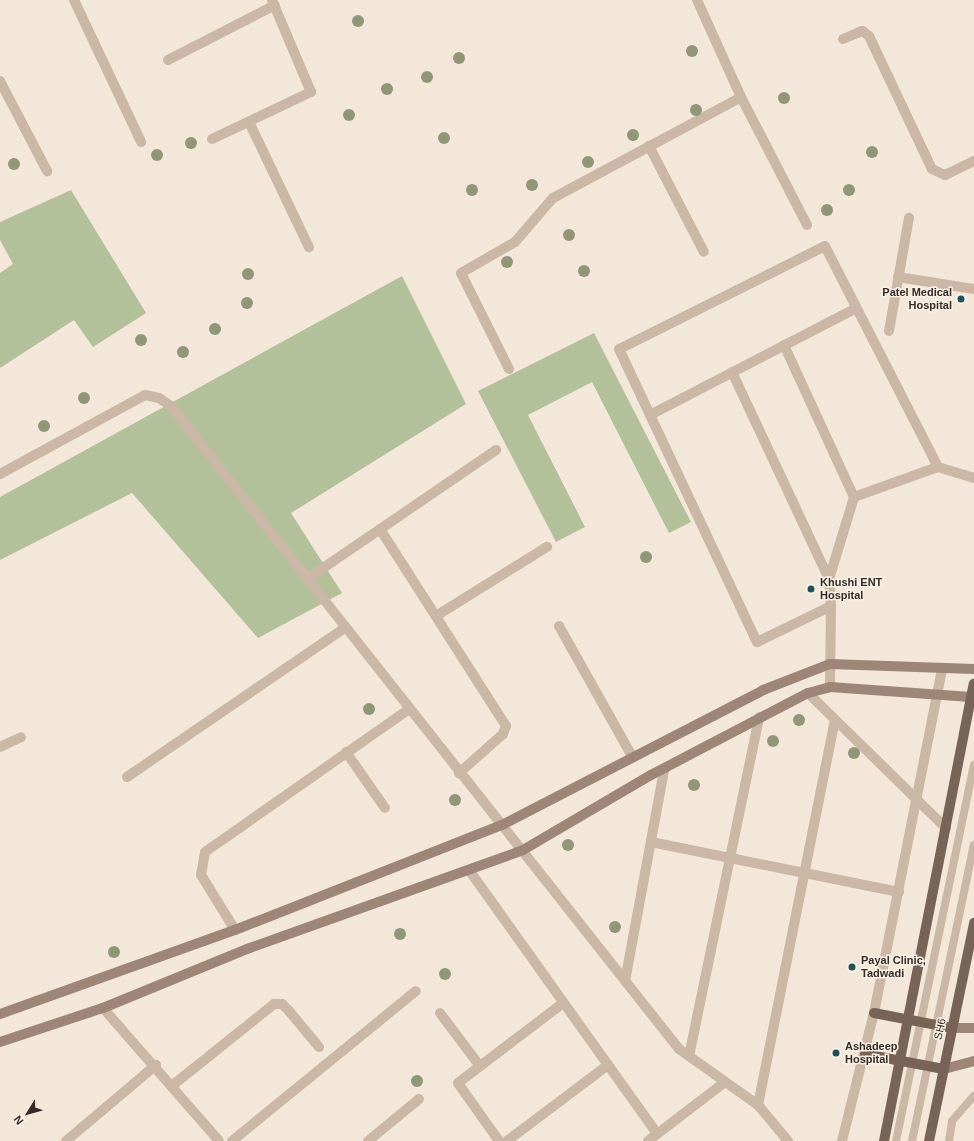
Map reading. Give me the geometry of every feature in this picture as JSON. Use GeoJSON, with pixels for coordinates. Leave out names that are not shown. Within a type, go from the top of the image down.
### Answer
{"type":"FeatureCollection","features":[{"type":"Feature","properties":{"kind":"main road"},"geometry":{"type":"LineString","coordinates":[[884,1141],[911,1020],[974,684]]}},
{"type":"Feature","properties":{"kind":"main road","name":"SH6"},"geometry":{"type":"LineString","coordinates":[[929,1141],[974,923]]}},
{"type":"Feature","properties":{"kind":"main road"},"geometry":{"type":"LineString","coordinates":[[874,1013],[952,1028]]}},
{"type":"Feature","properties":{"kind":"main road"},"geometry":{"type":"LineString","coordinates":[[865,1054],[944,1069]]}},
{"type":"Feature","properties":{"kind":"street"},"geometry":{"type":"LineString","coordinates":[[74,0],[141,142]]}},
{"type":"Feature","properties":{"kind":"street"},"geometry":{"type":"LineString","coordinates":[[697,0],[741,97],[807,225]]}},
{"type":"Feature","properties":{"kind":"street"},"geometry":{"type":"LineString","coordinates":[[168,60],[273,3],[311,92],[212,139]]}},
{"type":"Feature","properties":{"kind":"street"},"geometry":{"type":"LineString","coordinates":[[843,39],[862,32],[869,36],[932,169],[945,175],[974,162]]}},
{"type":"Feature","properties":{"kind":"street"},"geometry":{"type":"LineString","coordinates":[[0,81],[47,171]]}},
{"type":"Feature","properties":{"kind":"street"},"geometry":{"type":"LineString","coordinates":[[509,369],[461,273],[515,242],[553,198],[741,97]]}},
{"type":"Feature","properties":{"kind":"street"},"geometry":{"type":"LineString","coordinates":[[249,122],[309,247]]}},
{"type":"Feature","properties":{"kind":"street"},"geometry":{"type":"LineString","coordinates":[[649,146],[704,252]]}},
{"type":"Feature","properties":{"kind":"street"},"geometry":{"type":"LineString","coordinates":[[889,331],[909,218]]}},
{"type":"Feature","properties":{"kind":"street"},"geometry":{"type":"LineString","coordinates":[[831,606],[757,642],[619,349],[825,246],[938,467]]}},
{"type":"Feature","properties":{"kind":"street"},"geometry":{"type":"LineString","coordinates":[[898,277],[974,289]]}},
{"type":"Feature","properties":{"kind":"street"},"geometry":{"type":"LineString","coordinates":[[650,415],[856,308]]}},
{"type":"Feature","properties":{"kind":"street"},"geometry":{"type":"LineString","coordinates":[[784,345],[854,497],[829,579]]}},
{"type":"Feature","properties":{"kind":"street"},"geometry":{"type":"LineString","coordinates":[[732,372],[829,579],[831,606],[830,687]]}},
{"type":"Feature","properties":{"kind":"street"},"geometry":{"type":"LineString","coordinates":[[0,474],[145,395],[159,398],[171,406],[459,773],[523,850],[679,1049],[758,1105],[788,1141]]}},
{"type":"Feature","properties":{"kind":"street"},"geometry":{"type":"LineString","coordinates":[[307,579],[496,450]]}},
{"type":"Feature","properties":{"kind":"street"},"geometry":{"type":"LineString","coordinates":[[854,497],[938,467],[974,478]]}},
{"type":"Feature","properties":{"kind":"street"},"geometry":{"type":"LineString","coordinates":[[380,529],[506,726],[503,734],[459,773]]}},
{"type":"Feature","properties":{"kind":"street"},"geometry":{"type":"LineString","coordinates":[[436,616],[547,547]]}},
{"type":"Feature","properties":{"kind":"street"},"geometry":{"type":"LineString","coordinates":[[559,626],[633,758]]}},
{"type":"Feature","properties":{"kind":"street"},"geometry":{"type":"LineString","coordinates":[[127,777],[345,628]]}},
{"type":"Feature","properties":{"kind":"street"},"geometry":{"type":"LineString","coordinates":[[0,1014],[235,930],[502,825],[763,690],[830,664],[974,669]]}},
{"type":"Feature","properties":{"kind":"street"},"geometry":{"type":"LineString","coordinates":[[842,1141],[865,1054],[874,1013],[942,668]]}},
{"type":"Feature","properties":{"kind":"street"},"geometry":{"type":"LineString","coordinates":[[0,1042],[103,1008],[247,950],[523,850],[759,718],[808,694],[830,687],[972,696]]}},
{"type":"Feature","properties":{"kind":"street"},"geometry":{"type":"LineString","coordinates":[[808,694],[946,828]]}},
{"type":"Feature","properties":{"kind":"street"},"geometry":{"type":"LineString","coordinates":[[235,930],[201,875],[205,852],[408,708]]}},
{"type":"Feature","properties":{"kind":"street"},"geometry":{"type":"LineString","coordinates":[[689,1056],[759,718]]}},
{"type":"Feature","properties":{"kind":"street"},"geometry":{"type":"LineString","coordinates":[[758,1105],[835,721]]}},
{"type":"Feature","properties":{"kind":"street"},"geometry":{"type":"LineString","coordinates":[[0,746],[21,737]]}},
{"type":"Feature","properties":{"kind":"street"},"geometry":{"type":"LineString","coordinates":[[346,752],[385,808]]}},
{"type":"Feature","properties":{"kind":"street"},"geometry":{"type":"LineString","coordinates":[[625,981],[664,770]]}},
{"type":"Feature","properties":{"kind":"street"},"geometry":{"type":"LineString","coordinates":[[651,842],[898,892]]}},
{"type":"Feature","properties":{"kind":"street"},"geometry":{"type":"LineString","coordinates":[[469,870],[657,1134]]}},
{"type":"Feature","properties":{"kind":"street"},"geometry":{"type":"LineString","coordinates":[[232,1141],[416,991]]}},
{"type":"Feature","properties":{"kind":"street"},"geometry":{"type":"LineString","coordinates":[[500,1141],[458,1083],[563,1003]]}},
{"type":"Feature","properties":{"kind":"street"},"geometry":{"type":"LineString","coordinates":[[173,1085],[274,1004],[282,1004],[318,1047]]}},
{"type":"Feature","properties":{"kind":"street"},"geometry":{"type":"LineString","coordinates":[[103,1008],[156,1065],[219,1141]]}},
{"type":"Feature","properties":{"kind":"street"},"geometry":{"type":"LineString","coordinates":[[440,1013],[480,1066]]}},
{"type":"Feature","properties":{"kind":"street"},"geometry":{"type":"LineString","coordinates":[[952,1028],[974,1028]]}},
{"type":"Feature","properties":{"kind":"street"},"geometry":{"type":"LineString","coordinates":[[944,1069],[974,1061]]}},
{"type":"Feature","properties":{"kind":"street"},"geometry":{"type":"LineString","coordinates":[[66,1141],[156,1065]]}},
{"type":"Feature","properties":{"kind":"street"},"geometry":{"type":"LineString","coordinates":[[507,1141],[608,1065]]}},
{"type":"Feature","properties":{"kind":"street"},"geometry":{"type":"LineString","coordinates":[[648,1141],[725,1082]]}},
{"type":"Feature","properties":{"kind":"street"},"geometry":{"type":"LineString","coordinates":[[368,1141],[419,1099]]}},
{"type":"Feature","properties":{"kind":"lane"},"geometry":{"type":"LineString","coordinates":[[896,1141],[914,1064],[974,765]]}},
{"type":"Feature","properties":{"kind":"lane"},"geometry":{"type":"LineString","coordinates":[[912,1141],[938,1026],[974,845]]}},
{"type":"Feature","properties":{"kind":"lane"},"geometry":{"type":"LineString","coordinates":[[949,1141],[952,1121],[974,1096]]}},
{"type":"Feature","properties":{"kind":"green space"},"geometry":{"type":"Polygon","coordinates":[[[71,190],[146,313],[93,347],[74,320],[0,368],[0,273],[13,264],[0,240],[0,222],[71,190]]]}},
{"type":"Feature","properties":{"kind":"green space"},"geometry":{"type":"Polygon","coordinates":[[[402,276],[466,404],[291,513],[342,593],[258,638],[132,493],[0,560],[0,497],[402,276]]]}},
{"type":"Feature","properties":{"kind":"green space"},"geometry":{"type":"Polygon","coordinates":[[[594,333],[691,522],[669,533],[592,382],[528,415],[585,527],[556,542],[478,391],[594,333]]]}},
{"type":"Feature","properties":{"kind":"place","name":"Patel Medical Hospital"},"geometry":{"type":"Point","coordinates":[961,299]}},
{"type":"Feature","properties":{"kind":"place","name":"Khushi ENT Hospital"},"geometry":{"type":"Point","coordinates":[811,589]}},
{"type":"Feature","properties":{"kind":"place","name":"Payal Clinic, Tadwadi"},"geometry":{"type":"Point","coordinates":[852,967]}},
{"type":"Feature","properties":{"kind":"place","name":"Ashadeep Hospital"},"geometry":{"type":"Point","coordinates":[836,1053]}}]}
